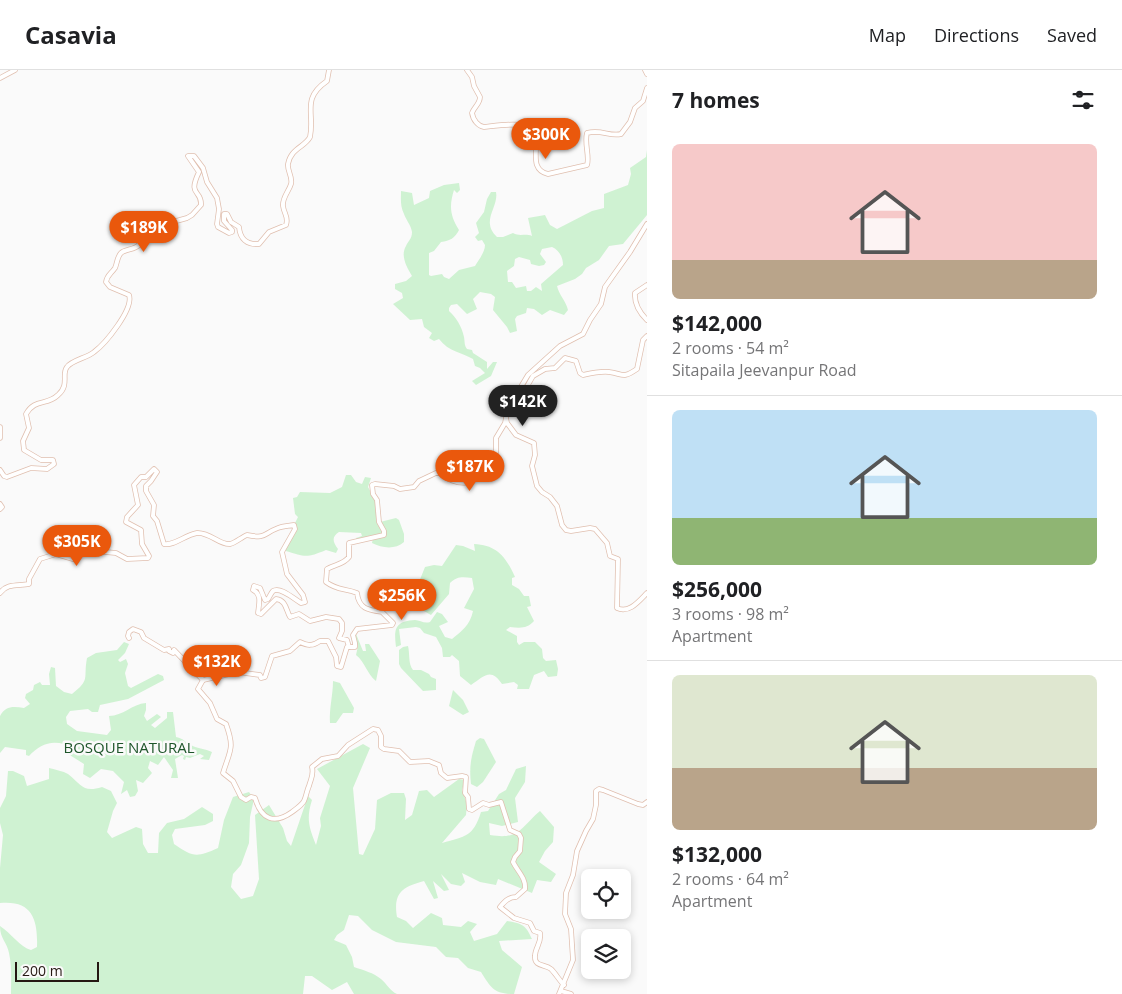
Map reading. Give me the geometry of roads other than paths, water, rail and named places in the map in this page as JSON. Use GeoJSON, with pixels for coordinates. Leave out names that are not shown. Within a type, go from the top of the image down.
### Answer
{"type":"FeatureCollection","features":[{"type":"Feature","properties":{"kind":"street"},"geometry":{"type":"LineString","coordinates":[[0,78],[15,70]]}},
{"type":"Feature","properties":{"kind":"street"},"geometry":{"type":"LineString","coordinates":[[0,470],[7,477],[31,468],[47,469],[54,464],[54,460],[41,460],[24,450],[23,441],[29,428],[26,414],[34,404],[50,401],[58,396],[64,389],[67,366],[95,352],[126,314],[130,302],[129,295],[110,287],[106,282],[106,278],[116,265],[120,254],[139,245],[140,239],[131,231],[132,226],[145,220],[162,225],[187,218],[201,206],[200,198],[194,189],[194,180],[199,172],[188,156],[194,156],[202,166],[207,182],[216,195],[219,209],[218,227],[229,233],[232,232],[224,221],[224,214],[227,214],[231,222],[238,227],[240,236],[244,240],[260,244],[269,232],[286,225],[288,220],[283,207],[291,183],[288,172],[290,156],[296,149],[308,141],[310,137],[310,102],[320,85],[327,80],[329,70]]}},
{"type":"Feature","properties":{"kind":"street"},"geometry":{"type":"LineString","coordinates":[[467,70],[480,97],[472,114],[476,122],[481,127],[510,125],[530,128],[533,131],[536,142],[535,159],[540,169],[548,174],[587,165],[587,133],[602,131],[615,135],[621,134],[630,122],[635,108],[643,101],[647,88]]}},
{"type":"Feature","properties":{"kind":"street"},"geometry":{"type":"LineString","coordinates":[[645,70],[647,74]]}},
{"type":"Feature","properties":{"kind":"street"},"geometry":{"type":"LineString","coordinates":[[349,647],[355,648],[356,643],[353,635],[357,629],[392,625],[393,623],[382,612],[366,610],[360,605],[357,593],[334,588],[326,582],[327,569],[333,565],[342,564],[349,557],[349,543],[384,535],[379,522],[377,500],[373,494],[372,485],[394,486],[400,489],[414,487],[419,481],[438,472],[445,478],[457,482],[469,482],[476,460],[496,456],[496,438],[505,423],[507,410],[528,374],[567,341],[580,338],[584,334],[590,320],[601,304],[605,286],[630,252],[647,224]]}},
{"type":"Feature","properties":{"kind":"street"},"geometry":{"type":"LineString","coordinates":[[647,284],[635,293],[634,301],[639,312],[647,320]]}},
{"type":"Feature","properties":{"kind":"street"},"geometry":{"type":"LineString","coordinates":[[516,394],[525,390],[533,376],[545,369],[555,368],[565,358],[576,361],[580,373],[584,375],[611,372],[620,376],[630,374],[637,369],[643,340],[647,336]]}},
{"type":"Feature","properties":{"kind":"street"},"geometry":{"type":"LineString","coordinates":[[506,418],[507,423],[516,435],[534,443],[535,454],[532,466],[537,486],[557,506],[562,525],[571,532],[590,528],[595,529],[607,543],[610,556],[618,559],[617,608],[630,609],[647,593]]}},
{"type":"Feature","properties":{"kind":"street"},"geometry":{"type":"LineString","coordinates":[[0,427],[0,438]]}},
{"type":"Feature","properties":{"kind":"street"},"geometry":{"type":"LineString","coordinates":[[0,593],[4,588],[10,586],[29,584],[29,579],[40,559],[56,554],[73,559],[84,550],[116,552],[127,559],[148,558],[149,556],[142,544],[140,530],[126,522],[127,516],[138,505],[134,485],[141,477],[146,477],[154,469],[157,472],[146,486],[146,491],[154,505],[153,516],[157,521],[164,544],[170,545],[187,535],[199,533],[214,537],[224,544],[232,544],[247,535],[265,536],[279,527],[294,525],[295,529],[282,552],[287,574],[303,595],[305,602],[300,603],[284,592],[277,590],[265,600],[260,588],[254,586],[253,590],[258,592],[259,595],[258,613],[261,614],[278,599],[284,603],[290,617],[299,614],[310,621],[326,617],[338,619],[342,624],[339,638],[347,640],[349,647]]}},
{"type":"Feature","properties":{"kind":"street"},"geometry":{"type":"LineString","coordinates":[[0,504],[2,507],[0,509]]}},
{"type":"Feature","properties":{"kind":"street"},"geometry":{"type":"LineString","coordinates":[[130,638],[128,636],[129,632],[133,629],[141,632],[142,636],[147,640],[164,650],[169,649],[173,653],[174,650],[203,680]]}},
{"type":"Feature","properties":{"kind":"street"},"geometry":{"type":"LineString","coordinates":[[349,647],[347,647],[341,667],[337,666],[336,657],[328,642],[320,641],[314,645],[306,646],[300,642],[290,651],[272,656],[266,676],[262,678],[260,675],[238,672],[203,680],[198,689],[210,703],[216,719],[226,724],[230,736],[232,749],[223,773],[233,781],[240,797],[246,800],[251,797],[255,798],[261,813],[268,818],[284,818],[304,801],[314,775],[312,767],[322,759],[338,756],[348,745],[373,729],[378,730],[382,736],[382,747],[384,749],[399,752],[410,762],[429,761],[439,765],[441,773],[447,778],[455,776],[466,777],[465,793],[468,797],[469,809],[472,810],[483,803],[489,805],[501,802],[510,830],[519,834],[521,838],[520,850],[513,862],[525,883],[525,889],[516,897],[511,897],[505,901],[500,907],[514,918],[530,924],[534,931],[540,933],[541,938],[536,950],[536,962],[552,970],[564,985]]}},
{"type":"Feature","properties":{"kind":"street"},"geometry":{"type":"LineString","coordinates":[[571,994],[560,993],[573,960],[571,929],[565,914],[566,893],[573,876],[577,851],[593,819],[596,806],[596,791],[599,789],[638,804],[643,805],[647,802]]}},
{"type":"Feature","properties":{"kind":"park label","name":"BOSQUE NATURAL"},"geometry":{"type":"Point","coordinates":[129,748]}}]}
